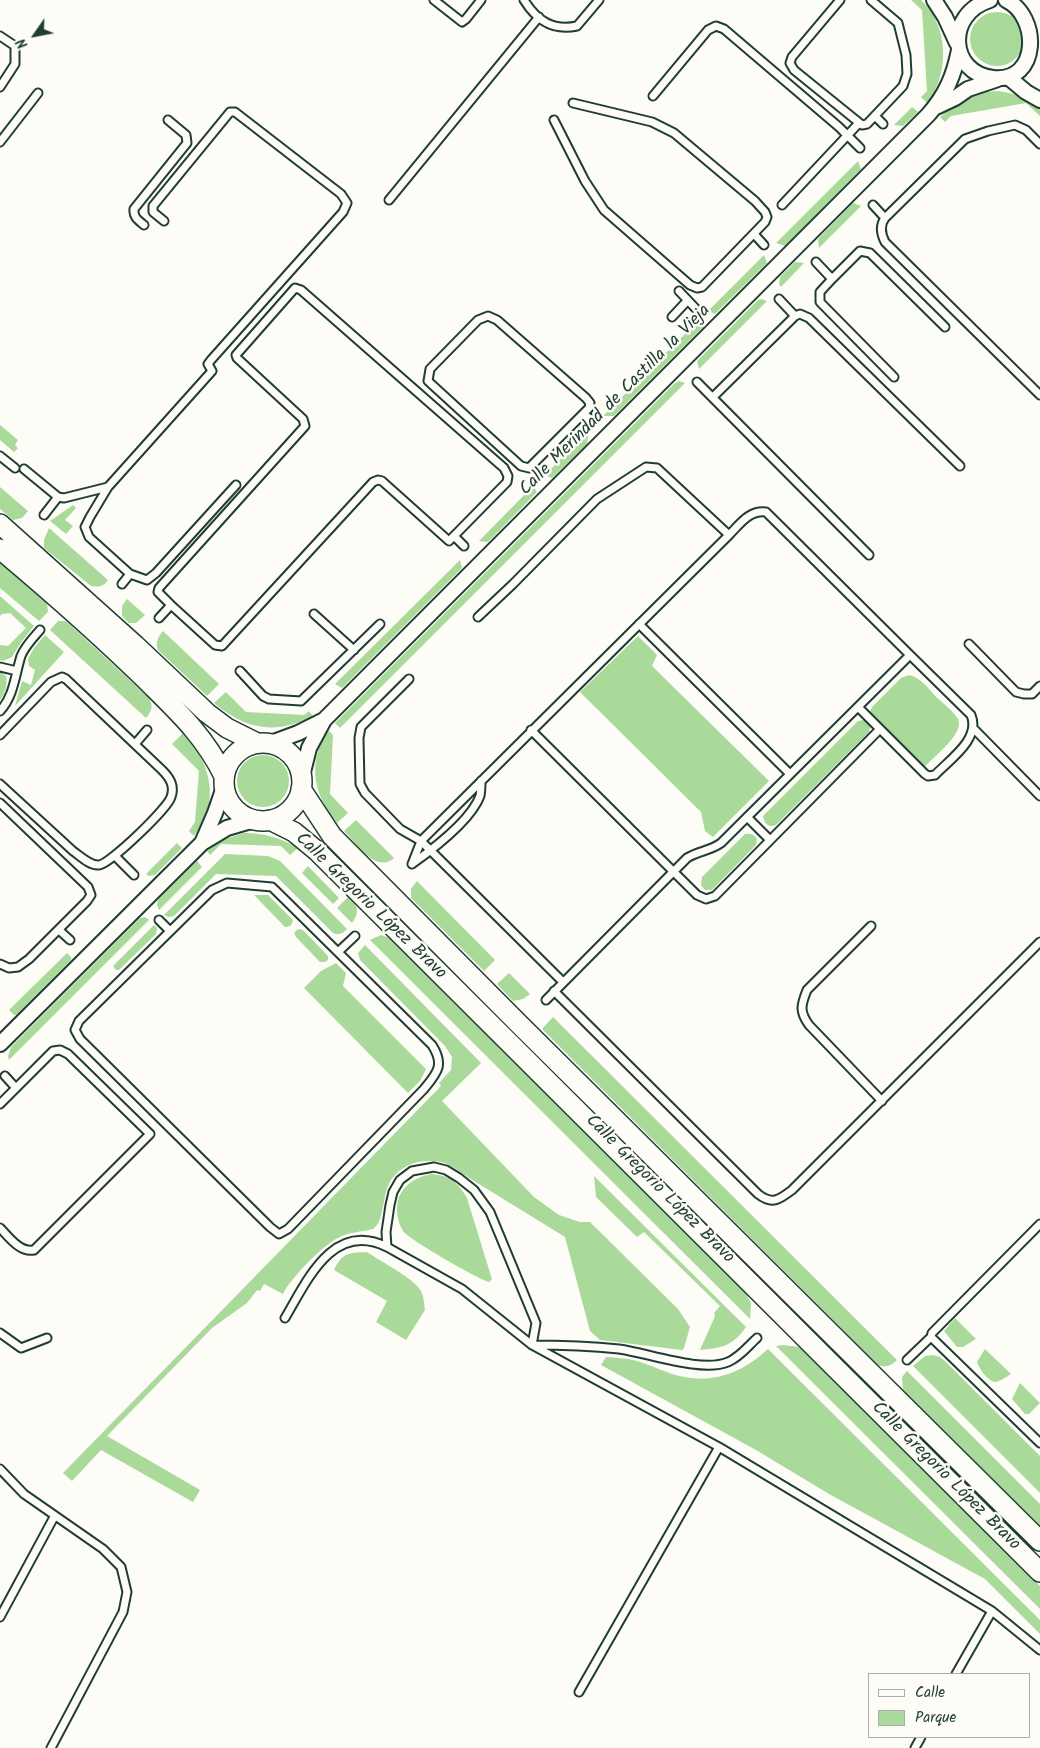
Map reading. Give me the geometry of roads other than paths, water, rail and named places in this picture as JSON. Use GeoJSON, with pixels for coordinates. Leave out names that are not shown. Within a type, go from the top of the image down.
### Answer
{"type":"FeatureCollection","features":[{"type":"Feature","properties":{"kind":"main road"},"geometry":{"type":"LineString","coordinates":[[0,524],[129,639],[207,714],[227,728],[288,752],[299,767],[301,783],[299,796],[290,809],[277,818],[262,820],[245,817],[231,804],[224,782],[204,741],[188,722],[98,635],[0,549]]}},
{"type":"Feature","properties":{"kind":"main road"},"geometry":{"type":"LineString","coordinates":[[224,782],[226,768],[235,754],[249,745],[264,743]]}},
{"type":"Feature","properties":{"kind":"main road","name":"Calle Gregorio López Bravo"},"geometry":{"type":"LineString","coordinates":[[301,783],[332,836],[1040,1541]]}},
{"type":"Feature","properties":{"kind":"main road","name":"Calle Gregorio López Bravo"},"geometry":{"type":"LineString","coordinates":[[262,820],[294,832],[317,851],[700,1230],[1040,1572]]}},
{"type":"Feature","properties":{"kind":"street"},"geometry":{"type":"LineString","coordinates":[[934,0],[945,17],[964,60],[972,69],[982,75],[992,78],[1006,77],[1018,72],[1027,65],[1035,49],[1036,32]]}},
{"type":"Feature","properties":{"kind":"street","name":"Calle Merindad de Castilla la Vieja"},"geometry":{"type":"LineString","coordinates":[[301,783],[309,748],[324,720],[935,108],[954,76],[959,48],[958,34],[962,21],[969,11],[980,3],[990,0]]}},
{"type":"Feature","properties":{"kind":"street"},"geometry":{"type":"LineString","coordinates":[[1006,0],[1023,3],[1033,22],[1040,46]]}},
{"type":"Feature","properties":{"kind":"street"},"geometry":{"type":"LineString","coordinates":[[1006,77],[1040,100]]}},
{"type":"Feature","properties":{"kind":"street","name":"Calle Merindad de Castilla la Vieja"},"geometry":{"type":"LineString","coordinates":[[935,108],[977,85],[1006,77]]}},
{"type":"Feature","properties":{"kind":"street","name":"Calle Merindad de Castilla la Vieja"},"geometry":{"type":"LineString","coordinates":[[264,743],[298,733],[324,720]]}},
{"type":"Feature","properties":{"kind":"street"},"geometry":{"type":"LineString","coordinates":[[202,843],[215,813],[224,782]]}},
{"type":"Feature","properties":{"kind":"street"},"geometry":{"type":"LineString","coordinates":[[0,1044],[202,843],[227,828],[262,820]]}},
{"type":"Feature","properties":{"kind":"lane"},"geometry":{"type":"LineString","coordinates":[[434,0],[462,22],[481,0]]}},
{"type":"Feature","properties":{"kind":"lane"},"geometry":{"type":"LineString","coordinates":[[524,0],[549,25],[564,29],[577,26],[599,0]]}},
{"type":"Feature","properties":{"kind":"lane"},"geometry":{"type":"LineString","coordinates":[[840,0],[792,57],[790,63],[794,70],[862,125],[867,124],[903,86],[908,74],[906,55],[898,23],[871,0]]}},
{"type":"Feature","properties":{"kind":"lane"},"geometry":{"type":"LineString","coordinates":[[389,200],[539,17]]}},
{"type":"Feature","properties":{"kind":"lane"},"geometry":{"type":"LineString","coordinates":[[653,96],[708,30],[716,26],[724,29],[860,148]]}},
{"type":"Feature","properties":{"kind":"lane"},"geometry":{"type":"LineString","coordinates":[[0,36],[15,46],[15,64],[0,87]]}},
{"type":"Feature","properties":{"kind":"lane"},"geometry":{"type":"LineString","coordinates":[[0,142],[38,93]]}},
{"type":"Feature","properties":{"kind":"lane"},"geometry":{"type":"LineString","coordinates":[[554,120],[585,181],[604,210],[690,285],[697,288],[702,287],[765,222],[767,217],[765,212],[755,201],[674,133],[652,122],[573,103]]}},
{"type":"Feature","properties":{"kind":"lane"},"geometry":{"type":"LineString","coordinates":[[164,221],[153,212],[153,206],[230,112],[234,112],[341,194],[347,203],[344,212],[211,360],[208,364],[212,371],[108,487],[85,527],[89,537],[130,574],[147,580],[156,573],[236,485]]}},
{"type":"Feature","properties":{"kind":"lane"},"geometry":{"type":"LineString","coordinates":[[875,116],[883,124]]}},
{"type":"Feature","properties":{"kind":"lane"},"geometry":{"type":"LineString","coordinates":[[144,225],[136,219],[133,214],[134,209],[187,143],[186,135],[168,120]]}},
{"type":"Feature","properties":{"kind":"lane"},"geometry":{"type":"LineString","coordinates":[[782,205],[858,123]]}},
{"type":"Feature","properties":{"kind":"lane"},"geometry":{"type":"LineString","coordinates":[[1040,144],[1026,130],[1015,126],[988,131],[965,139],[885,218],[881,227],[881,235],[885,242],[1040,395]]}},
{"type":"Feature","properties":{"kind":"lane"},"geometry":{"type":"LineString","coordinates":[[873,205],[885,218]]}},
{"type":"Feature","properties":{"kind":"lane"},"geometry":{"type":"LineString","coordinates":[[754,234],[764,245]]}},
{"type":"Feature","properties":{"kind":"lane"},"geometry":{"type":"LineString","coordinates":[[894,377],[820,302],[820,292],[860,251],[870,253],[945,327]]}},
{"type":"Feature","properties":{"kind":"lane"},"geometry":{"type":"LineString","coordinates":[[816,262],[832,279]]}},
{"type":"Feature","properties":{"kind":"lane"},"geometry":{"type":"LineString","coordinates":[[295,288],[301,290],[504,468],[508,476],[507,482],[449,541],[382,481],[378,480],[370,484],[222,646],[215,645],[171,605],[158,592],[159,588],[305,426],[303,419],[236,358],[236,355],[295,288]]}},
{"type":"Feature","properties":{"kind":"lane"},"geometry":{"type":"LineString","coordinates":[[678,291],[698,312]]}},
{"type":"Feature","properties":{"kind":"lane"},"geometry":{"type":"LineString","coordinates":[[779,299],[795,316]]}},
{"type":"Feature","properties":{"kind":"lane"},"geometry":{"type":"LineString","coordinates":[[672,317],[687,300]]}},
{"type":"Feature","properties":{"kind":"lane"},"geometry":{"type":"LineString","coordinates":[[713,397],[795,316],[800,314],[810,318],[960,466]]}},
{"type":"Feature","properties":{"kind":"lane"},"geometry":{"type":"LineString","coordinates":[[525,468],[533,465],[587,416],[590,403],[497,320],[488,316],[478,320],[430,370],[428,381],[525,468],[534,476]]}},
{"type":"Feature","properties":{"kind":"lane"},"geometry":{"type":"LineString","coordinates":[[697,382],[869,555]]}},
{"type":"Feature","properties":{"kind":"lane"},"geometry":{"type":"LineString","coordinates":[[0,456],[15,468]]}},
{"type":"Feature","properties":{"kind":"lane"},"geometry":{"type":"LineString","coordinates":[[478,617],[597,499],[646,467],[657,468],[729,535]]}},
{"type":"Feature","properties":{"kind":"lane"},"geometry":{"type":"LineString","coordinates":[[24,469],[58,497],[64,498],[108,487]]}},
{"type":"Feature","properties":{"kind":"lane"},"geometry":{"type":"LineString","coordinates":[[44,515],[58,497]]}},
{"type":"Feature","properties":{"kind":"lane"},"geometry":{"type":"LineString","coordinates":[[481,780],[480,794],[473,809],[434,848],[412,864],[421,840],[481,780],[531,730],[750,514],[758,511],[766,512],[971,715],[974,722],[965,744],[934,775],[928,776],[858,706]]}},
{"type":"Feature","properties":{"kind":"lane"},"geometry":{"type":"LineString","coordinates":[[455,537],[464,546]]}},
{"type":"Feature","properties":{"kind":"lane"},"geometry":{"type":"LineString","coordinates":[[122,584],[130,574]]}},
{"type":"Feature","properties":{"kind":"lane"},"geometry":{"type":"LineString","coordinates":[[159,618],[171,605]]}},
{"type":"Feature","properties":{"kind":"lane"},"geometry":{"type":"LineString","coordinates":[[314,614],[354,650]]}},
{"type":"Feature","properties":{"kind":"lane"},"geometry":{"type":"LineString","coordinates":[[240,671],[263,696],[269,699],[301,701],[322,684],[380,624]]}},
{"type":"Feature","properties":{"kind":"lane"},"geometry":{"type":"LineString","coordinates":[[639,624],[790,774]]}},
{"type":"Feature","properties":{"kind":"lane"},"geometry":{"type":"LineString","coordinates":[[0,711],[6,705],[22,654],[40,630]]}},
{"type":"Feature","properties":{"kind":"lane"},"geometry":{"type":"LineString","coordinates":[[969,644],[1016,692],[1032,694],[1040,686]]}},
{"type":"Feature","properties":{"kind":"lane"},"geometry":{"type":"LineString","coordinates":[[546,1000],[674,871],[697,852],[714,848],[910,655]]}},
{"type":"Feature","properties":{"kind":"lane"},"geometry":{"type":"LineString","coordinates":[[0,667],[18,671]]}},
{"type":"Feature","properties":{"kind":"lane"},"geometry":{"type":"LineString","coordinates":[[0,735],[51,682],[56,678],[62,677],[168,777],[173,787],[169,803],[115,856],[104,864],[97,866],[73,851],[0,784]]}},
{"type":"Feature","properties":{"kind":"lane"},"geometry":{"type":"LineString","coordinates":[[409,679],[361,727],[358,738],[360,784],[370,800],[400,829],[434,848],[563,982]]}},
{"type":"Feature","properties":{"kind":"lane"},"geometry":{"type":"LineString","coordinates":[[973,728],[1040,796]]}},
{"type":"Feature","properties":{"kind":"lane"},"geometry":{"type":"LineString","coordinates":[[531,730],[697,895],[706,899],[715,896],[880,729]]}},
{"type":"Feature","properties":{"kind":"lane"},"geometry":{"type":"LineString","coordinates":[[134,744],[147,730]]}},
{"type":"Feature","properties":{"kind":"lane"},"geometry":{"type":"LineString","coordinates":[[0,802],[88,887],[91,894],[87,901],[29,959],[18,967],[9,968],[0,964]]}},
{"type":"Feature","properties":{"kind":"lane"},"geometry":{"type":"LineString","coordinates":[[747,817],[770,840]]}},
{"type":"Feature","properties":{"kind":"lane"},"geometry":{"type":"LineString","coordinates":[[115,856],[134,876]]}},
{"type":"Feature","properties":{"kind":"lane"},"geometry":{"type":"LineString","coordinates":[[227,883],[272,887],[432,1045],[438,1054],[439,1066],[437,1073],[424,1089],[288,1229],[278,1234],[80,1039],[75,1030],[79,1021],[170,931],[212,890],[219,886],[227,883]]}},
{"type":"Feature","properties":{"kind":"lane"},"geometry":{"type":"LineString","coordinates":[[159,920],[170,931]]}},
{"type":"Feature","properties":{"kind":"lane"},"geometry":{"type":"LineString","coordinates":[[871,926],[807,990],[802,1003],[802,1015],[808,1025],[882,1100]]}},
{"type":"Feature","properties":{"kind":"lane"},"geometry":{"type":"LineString","coordinates":[[59,930],[70,940]]}},
{"type":"Feature","properties":{"kind":"lane"},"geometry":{"type":"LineString","coordinates":[[338,952],[355,936]]}},
{"type":"Feature","properties":{"kind":"lane"},"geometry":{"type":"LineString","coordinates":[[554,991],[758,1194],[766,1200],[778,1200],[792,1190],[1040,942]]}},
{"type":"Feature","properties":{"kind":"lane"},"geometry":{"type":"LineString","coordinates":[[0,1104],[53,1051],[60,1050],[68,1054],[150,1134],[34,1250],[28,1251],[19,1246],[0,1228]]}},
{"type":"Feature","properties":{"kind":"lane"},"geometry":{"type":"LineString","coordinates":[[4,1076],[16,1088]]}},
{"type":"Feature","properties":{"kind":"lane"},"geometry":{"type":"LineString","coordinates":[[387,1247],[386,1232],[390,1205],[393,1192],[400,1180],[412,1171],[434,1167],[446,1170],[459,1178],[474,1190],[490,1212],[536,1323],[532,1345]]}},
{"type":"Feature","properties":{"kind":"lane"},"geometry":{"type":"LineString","coordinates":[[908,1360],[931,1337],[932,1333],[1040,1224]]}},
{"type":"Feature","properties":{"kind":"lane"},"geometry":{"type":"LineString","coordinates":[[285,1318],[323,1258],[339,1245],[368,1241],[387,1247],[462,1289],[532,1345],[718,1446],[992,1611],[1040,1650]]}},
{"type":"Feature","properties":{"kind":"lane"},"geometry":{"type":"LineString","coordinates":[[0,1333],[21,1348],[47,1338]]}},
{"type":"Feature","properties":{"kind":"lane"},"geometry":{"type":"LineString","coordinates":[[931,1337],[1040,1443]]}},
{"type":"Feature","properties":{"kind":"lane"},"geometry":{"type":"LineString","coordinates":[[532,1345],[617,1349],[706,1365],[728,1362],[740,1355],[757,1338]]}},
{"type":"Feature","properties":{"kind":"lane"},"geometry":{"type":"LineString","coordinates":[[579,1692],[718,1446]]}},
{"type":"Feature","properties":{"kind":"lane"},"geometry":{"type":"LineString","coordinates":[[1,1471],[24,1494],[103,1549],[121,1567],[127,1592],[123,1612],[51,1748]]}},
{"type":"Feature","properties":{"kind":"lane"},"geometry":{"type":"LineString","coordinates":[[0,1617],[54,1516]]}},
{"type":"Feature","properties":{"kind":"lane"},"geometry":{"type":"LineString","coordinates":[[957,1673],[992,1611]]}}]}
